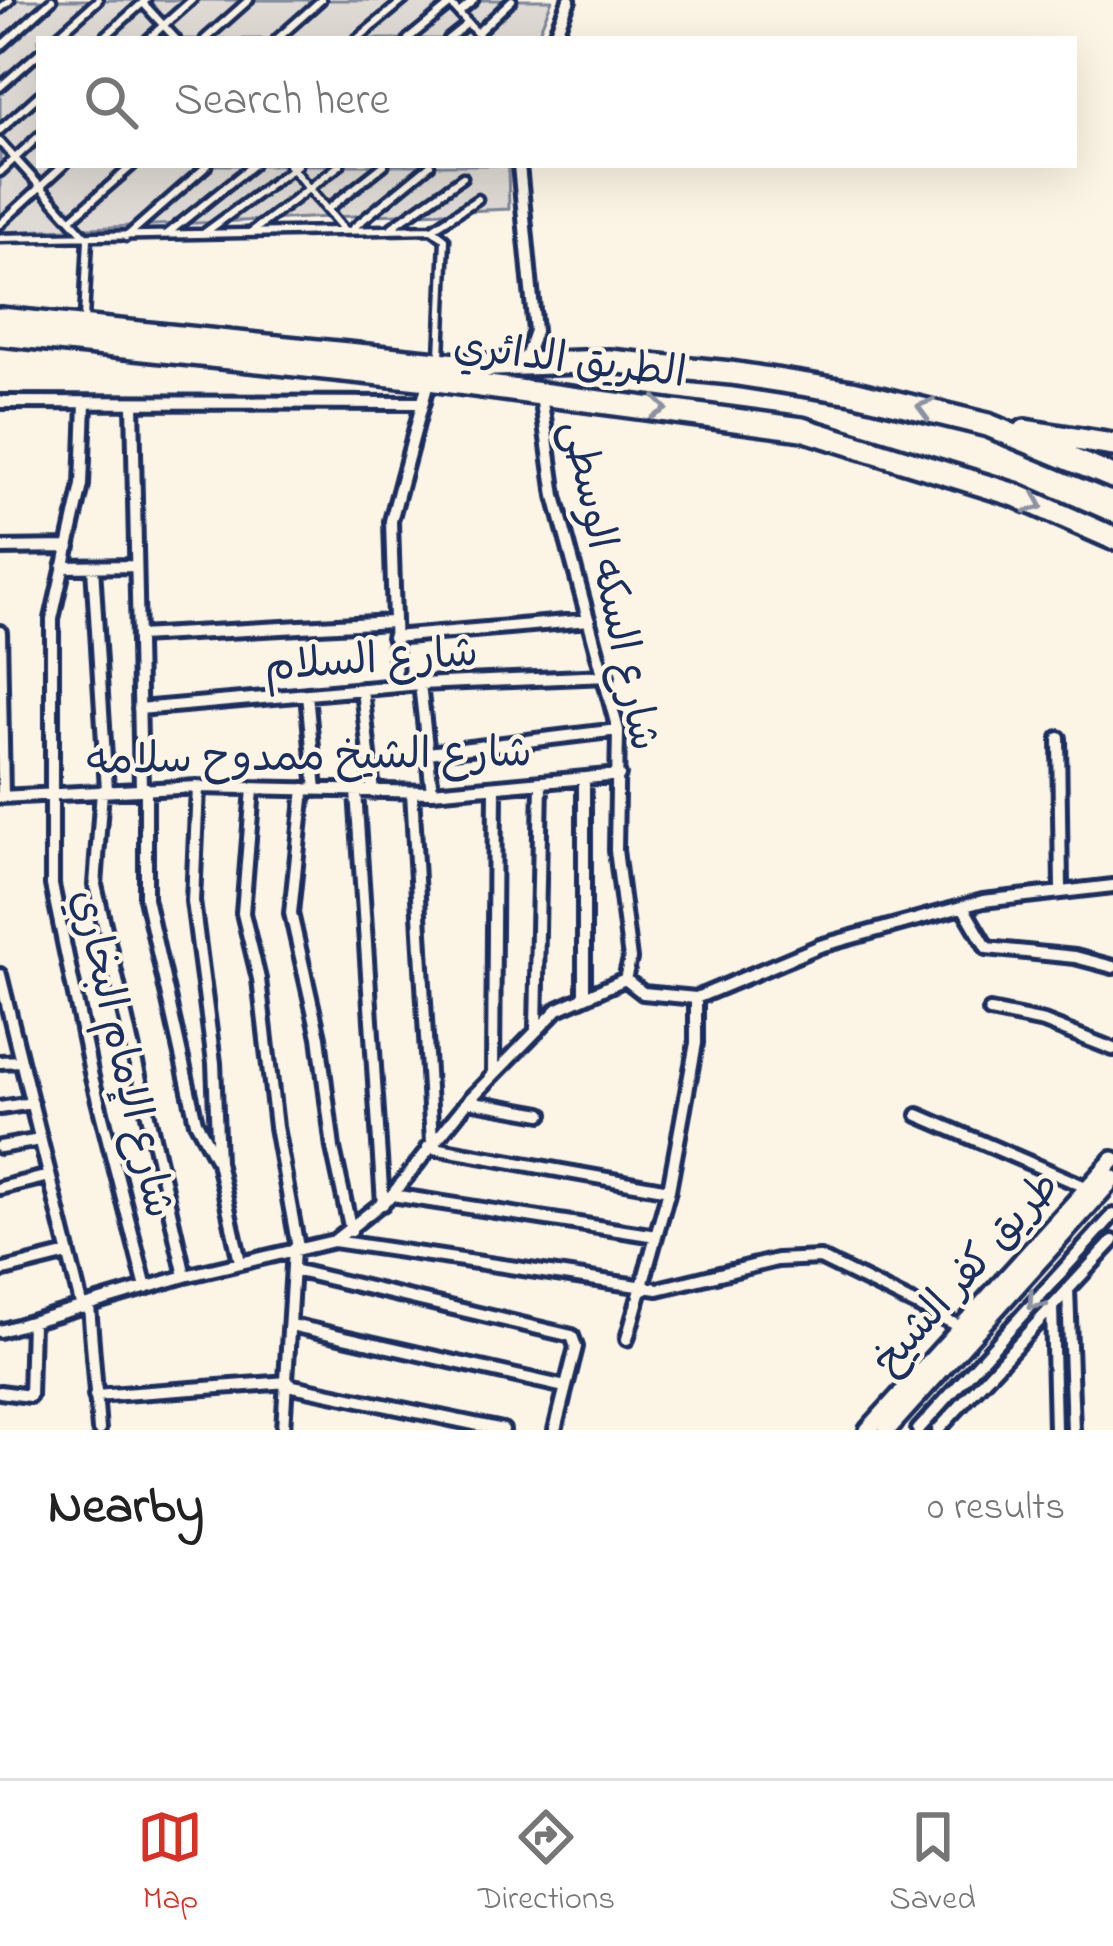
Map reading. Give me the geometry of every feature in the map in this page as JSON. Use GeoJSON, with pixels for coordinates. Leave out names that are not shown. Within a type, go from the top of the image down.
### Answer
{"type":"FeatureCollection","features":[{"type":"Feature","properties":{"kind":"highway","name":"الطريق الدائري"},"geometry":{"type":"LineString","coordinates":[[0,319],[357,363]]}},
{"type":"Feature","properties":{"kind":"highway","name":"الطريق الدائري"},"geometry":{"type":"LineString","coordinates":[[0,334],[435,371],[540,393],[802,429],[1015,495],[1113,538]]}},
{"type":"Feature","properties":{"kind":"highway","name":"الطريق الدائري"},"geometry":{"type":"LineString","coordinates":[[435,371],[609,361],[852,392],[988,424],[1113,477]]}},
{"type":"Feature","properties":{"kind":"highway"},"geometry":{"type":"LineString","coordinates":[[600,400],[609,361]]}},
{"type":"Feature","properties":{"kind":"highway"},"geometry":{"type":"LineString","coordinates":[[988,424],[1113,445]]}},
{"type":"Feature","properties":{"kind":"street"},"geometry":{"type":"LineString","coordinates":[[554,36],[569,0]]}},
{"type":"Feature","properties":{"kind":"street"},"geometry":{"type":"LineString","coordinates":[[519,168],[535,331],[523,365]]}},
{"type":"Feature","properties":{"kind":"street"},"geometry":{"type":"LineString","coordinates":[[396,686],[391,521],[435,371]]}},
{"type":"Feature","properties":{"kind":"street","name":"شارع السكه الوسطى"},"geometry":{"type":"LineString","coordinates":[[540,393],[555,496],[618,730],[615,833],[630,959],[625,979]]}},
{"type":"Feature","properties":{"kind":"street"},"geometry":{"type":"LineString","coordinates":[[0,402],[423,403]]}},
{"type":"Feature","properties":{"kind":"street","name":"شارع الإمام البخاري"},"geometry":{"type":"LineString","coordinates":[[85,403],[84,469],[50,645],[51,863],[58,929],[146,1288]]}},
{"type":"Feature","properties":{"kind":"street"},"geometry":{"type":"LineString","coordinates":[[133,403],[146,898],[196,1122],[218,1162]]}},
{"type":"Feature","properties":{"kind":"street"},"geometry":{"type":"LineString","coordinates":[[0,548],[69,547]]}},
{"type":"Feature","properties":{"kind":"street"},"geometry":{"type":"LineString","coordinates":[[63,567],[136,566]]}},
{"type":"Feature","properties":{"kind":"street"},"geometry":{"type":"LineString","coordinates":[[93,567],[105,790],[95,885],[185,1276]]}},
{"type":"Feature","properties":{"kind":"street"},"geometry":{"type":"LineString","coordinates":[[393,638],[589,620]]}},
{"type":"Feature","properties":{"kind":"street"},"geometry":{"type":"LineString","coordinates":[[138,636],[392,622]]}},
{"type":"Feature","properties":{"kind":"street"},"geometry":{"type":"LineString","coordinates":[[0,632],[2,797]]}},
{"type":"Feature","properties":{"kind":"street","name":"شارع السلام"},"geometry":{"type":"LineString","coordinates":[[139,709],[420,684],[607,676]]}},
{"type":"Feature","properties":{"kind":"street"},"geometry":{"type":"LineString","coordinates":[[420,684],[432,792]]}},
{"type":"Feature","properties":{"kind":"street"},"geometry":{"type":"LineString","coordinates":[[362,689],[374,792]]}},
{"type":"Feature","properties":{"kind":"street"},"geometry":{"type":"LineString","coordinates":[[307,694],[310,790],[291,914],[319,1037],[333,1148],[351,1231]]}},
{"type":"Feature","properties":{"kind":"street"},"geometry":{"type":"LineString","coordinates":[[428,752],[618,730]]}},
{"type":"Feature","properties":{"kind":"street"},"geometry":{"type":"LineString","coordinates":[[1059,738],[1061,889]]}},
{"type":"Feature","properties":{"kind":"street","name":"شارع الشيخ ممدوح سلامه"},"geometry":{"type":"LineString","coordinates":[[2,797],[198,787],[432,792],[619,776]]}},
{"type":"Feature","properties":{"kind":"street"},"geometry":{"type":"LineString","coordinates":[[584,779],[584,994]]}},
{"type":"Feature","properties":{"kind":"street"},"geometry":{"type":"LineString","coordinates":[[536,1029],[541,783]]}},
{"type":"Feature","properties":{"kind":"street"},"geometry":{"type":"LineString","coordinates":[[198,787],[194,901],[214,1063],[218,1162],[240,1262]]}},
{"type":"Feature","properties":{"kind":"street"},"geometry":{"type":"LineString","coordinates":[[493,1075],[495,787]]}},
{"type":"Feature","properties":{"kind":"street"},"geometry":{"type":"LineString","coordinates":[[254,789],[243,913],[259,979],[296,1248],[283,1430]]}},
{"type":"Feature","properties":{"kind":"street"},"geometry":{"type":"LineString","coordinates":[[356,791],[387,1200]]}},
{"type":"Feature","properties":{"kind":"street"},"geometry":{"type":"LineString","coordinates":[[412,792],[430,1145]]}},
{"type":"Feature","properties":{"kind":"street"},"geometry":{"type":"LineString","coordinates":[[0,1331],[185,1276],[334,1240],[351,1231],[387,1200],[468,1101],[536,1029],[584,994],[625,979],[643,993],[696,998],[820,946],[963,907],[1061,889],[1113,886]]}},
{"type":"Feature","properties":{"kind":"street"},"geometry":{"type":"LineString","coordinates":[[963,907],[987,948],[1075,957],[1113,967]]}},
{"type":"Feature","properties":{"kind":"street"},"geometry":{"type":"LineString","coordinates":[[0,975],[85,1307],[99,1430]]}},
{"type":"Feature","properties":{"kind":"street"},"geometry":{"type":"LineString","coordinates":[[628,1339],[669,1190],[696,1043],[696,998]]}},
{"type":"Feature","properties":{"kind":"street"},"geometry":{"type":"LineString","coordinates":[[990,1012],[1044,1022],[1113,1049]]}},
{"type":"Feature","properties":{"kind":"street"},"geometry":{"type":"LineString","coordinates":[[0,1062],[21,1061]]}},
{"type":"Feature","properties":{"kind":"street"},"geometry":{"type":"LineString","coordinates":[[468,1101],[542,1114]]}},
{"type":"Feature","properties":{"kind":"street"},"geometry":{"type":"LineString","coordinates":[[0,1108],[32,1103]]}},
{"type":"Feature","properties":{"kind":"street"},"geometry":{"type":"LineString","coordinates":[[918,1115],[1088,1188]]}},
{"type":"Feature","properties":{"kind":"street"},"geometry":{"type":"LineString","coordinates":[[0,1148],[40,1140]]}},
{"type":"Feature","properties":{"kind":"street"},"geometry":{"type":"LineString","coordinates":[[430,1145],[669,1190]]}},
{"type":"Feature","properties":{"kind":"street","name":"طريق كفر الشيخ"},"geometry":{"type":"LineString","coordinates":[[879,1427],[1108,1179],[1113,1160]]}},
{"type":"Feature","properties":{"kind":"street"},"geometry":{"type":"LineString","coordinates":[[0,1188],[49,1176]]}},
{"type":"Feature","properties":{"kind":"street","name":"طريق كفر الشيخ"},"geometry":{"type":"LineString","coordinates":[[879,1427],[1088,1188],[1108,1179]]}},
{"type":"Feature","properties":{"kind":"street"},"geometry":{"type":"LineString","coordinates":[[387,1200],[656,1236]]}},
{"type":"Feature","properties":{"kind":"street"},"geometry":{"type":"LineString","coordinates":[[917,1430],[1113,1215]]}},
{"type":"Feature","properties":{"kind":"street"},"geometry":{"type":"LineString","coordinates":[[334,1240],[642,1287],[673,1288],[778,1260],[820,1258],[962,1327]]}},
{"type":"Feature","properties":{"kind":"street"},"geometry":{"type":"LineString","coordinates":[[938,1430],[1113,1241]]}},
{"type":"Feature","properties":{"kind":"street"},"geometry":{"type":"LineString","coordinates":[[0,1271],[68,1254]]}},
{"type":"Feature","properties":{"kind":"street"},"geometry":{"type":"LineString","coordinates":[[293,1270],[572,1336],[576,1347],[555,1430]]}},
{"type":"Feature","properties":{"kind":"street"},"geometry":{"type":"LineString","coordinates":[[1068,1289],[1072,1430]]}},
{"type":"Feature","properties":{"kind":"street"},"geometry":{"type":"LineString","coordinates":[[1052,1306],[1055,1430]]}},
{"type":"Feature","properties":{"kind":"street"},"geometry":{"type":"LineString","coordinates":[[0,1393],[30,1396],[32,1322]]}},
{"type":"Feature","properties":{"kind":"street"},"geometry":{"type":"LineString","coordinates":[[291,1325],[566,1387]]}},
{"type":"Feature","properties":{"kind":"street"},"geometry":{"type":"LineString","coordinates":[[94,1396],[288,1383],[503,1430]]}},
{"type":"Feature","properties":{"kind":"street"},"geometry":{"type":"LineString","coordinates":[[954,1412],[959,1430]]}},
{"type":"Feature","properties":{"kind":"lane"},"geometry":{"type":"LineString","coordinates":[[0,9],[10,0]]}},
{"type":"Feature","properties":{"kind":"lane"},"geometry":{"type":"LineString","coordinates":[[0,47],[52,0]]}},
{"type":"Feature","properties":{"kind":"lane"},"geometry":{"type":"LineString","coordinates":[[58,36],[98,0]]}},
{"type":"Feature","properties":{"kind":"lane"},"geometry":{"type":"LineString","coordinates":[[151,36],[192,0]]}},
{"type":"Feature","properties":{"kind":"lane"},"geometry":{"type":"LineString","coordinates":[[208,36],[249,0]]}},
{"type":"Feature","properties":{"kind":"lane"},"geometry":{"type":"LineString","coordinates":[[280,36],[320,0]]}},
{"type":"Feature","properties":{"kind":"lane"},"geometry":{"type":"LineString","coordinates":[[361,36],[404,0]]}},
{"type":"Feature","properties":{"kind":"lane"},"geometry":{"type":"LineString","coordinates":[[459,14],[474,0]]}},
{"type":"Feature","properties":{"kind":"lane"},"geometry":{"type":"LineString","coordinates":[[411,36],[449,2],[480,36],[512,0]]}},
{"type":"Feature","properties":{"kind":"lane"},"geometry":{"type":"LineString","coordinates":[[105,36],[143,1],[173,36]]}},
{"type":"Feature","properties":{"kind":"lane"},"geometry":{"type":"LineString","coordinates":[[452,36],[468,23]]}},
{"type":"Feature","properties":{"kind":"lane"},"geometry":{"type":"LineString","coordinates":[[0,87],[36,56]]}},
{"type":"Feature","properties":{"kind":"lane"},"geometry":{"type":"LineString","coordinates":[[0,130],[36,98]]}},
{"type":"Feature","properties":{"kind":"lane"},"geometry":{"type":"LineString","coordinates":[[0,172],[36,139]]}},
{"type":"Feature","properties":{"kind":"lane"},"geometry":{"type":"LineString","coordinates":[[0,142],[88,238],[84,328]]}},
{"type":"Feature","properties":{"kind":"lane"},"geometry":{"type":"LineString","coordinates":[[0,224],[61,168]]}},
{"type":"Feature","properties":{"kind":"lane"},"geometry":{"type":"LineString","coordinates":[[71,219],[130,168]]}},
{"type":"Feature","properties":{"kind":"lane"},"geometry":{"type":"LineString","coordinates":[[126,237],[205,168]]}},
{"type":"Feature","properties":{"kind":"lane"},"geometry":{"type":"LineString","coordinates":[[165,236],[249,168]]}},
{"type":"Feature","properties":{"kind":"lane"},"geometry":{"type":"LineString","coordinates":[[203,234],[290,168]]}},
{"type":"Feature","properties":{"kind":"lane"},"geometry":{"type":"LineString","coordinates":[[294,168],[347,230]]}},
{"type":"Feature","properties":{"kind":"lane"},"geometry":{"type":"LineString","coordinates":[[251,232],[336,168]]}},
{"type":"Feature","properties":{"kind":"lane"},"geometry":{"type":"LineString","coordinates":[[328,209],[380,168]]}},
{"type":"Feature","properties":{"kind":"lane"},"geometry":{"type":"LineString","coordinates":[[347,230],[426,168]]}},
{"type":"Feature","properties":{"kind":"lane"},"geometry":{"type":"LineString","coordinates":[[389,229],[464,177]]}},
{"type":"Feature","properties":{"kind":"lane"},"geometry":{"type":"LineString","coordinates":[[432,229],[478,199]]}},
{"type":"Feature","properties":{"kind":"lane"},"geometry":{"type":"LineString","coordinates":[[0,238],[432,229],[442,235],[445,248],[435,371]]}},
{"type":"Feature","properties":{"kind":"shaded area"},"geometry":{"type":"Polygon","coordinates":[[[0,0],[552,0],[537,36],[36,36],[36,168],[508,168],[509,209],[0,232],[0,0]]]}}]}
